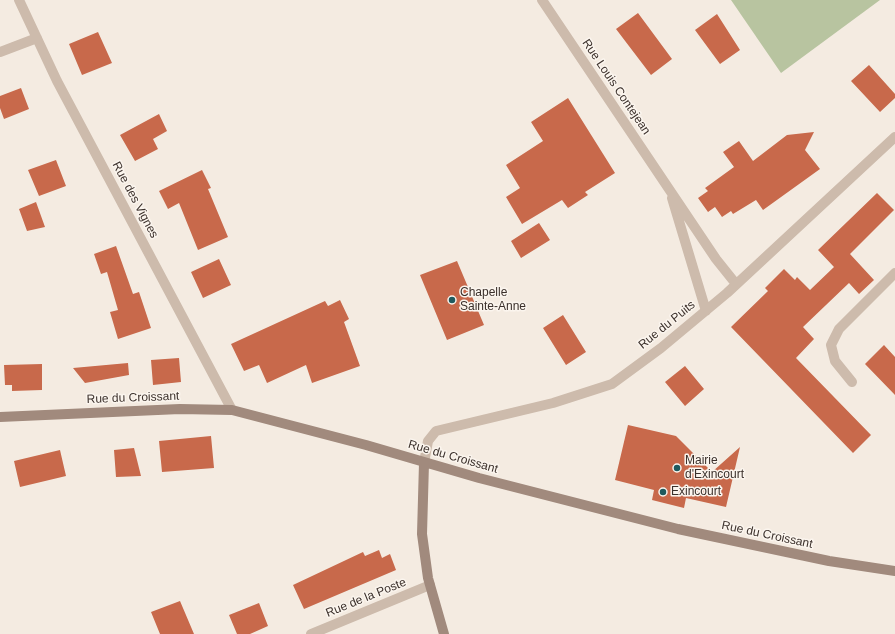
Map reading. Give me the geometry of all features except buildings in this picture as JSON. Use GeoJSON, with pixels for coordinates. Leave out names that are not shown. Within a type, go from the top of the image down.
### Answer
{"type":"FeatureCollection","features":[{"type":"Feature","properties":{"kind":"street","name":"Rue des Vignes"},"geometry":{"type":"LineString","coordinates":[[19,0],[57,81],[232,410]]}},
{"type":"Feature","properties":{"kind":"street","name":"Rue Louis Contejean"},"geometry":{"type":"LineString","coordinates":[[542,0],[716,259],[736,284]]}},
{"type":"Feature","properties":{"kind":"street"},"geometry":{"type":"LineString","coordinates":[[0,52],[37,38]]}},
{"type":"Feature","properties":{"kind":"street","name":"Rue du Puits"},"geometry":{"type":"LineString","coordinates":[[424,463],[428,441],[436,431],[553,403],[612,384],[661,348],[706,311],[895,137]]}},
{"type":"Feature","properties":{"kind":"street","name":"Rue Louis Contejean"},"geometry":{"type":"LineString","coordinates":[[669,189],[706,311]]}},
{"type":"Feature","properties":{"kind":"street"},"geometry":{"type":"LineString","coordinates":[[852,382],[835,361],[831,345],[839,329],[895,273]]}},
{"type":"Feature","properties":{"kind":"street","name":"Rue du Croissant"},"geometry":{"type":"LineString","coordinates":[[0,417],[180,409],[232,410],[366,445],[424,463],[678,529],[829,561],[895,571]]}},
{"type":"Feature","properties":{"kind":"street"},"geometry":{"type":"LineString","coordinates":[[424,463],[422,534],[430,585],[444,634]]}},
{"type":"Feature","properties":{"kind":"street","name":"Rue de la Poste"},"geometry":{"type":"LineString","coordinates":[[311,634],[430,585]]}},
{"type":"Feature","properties":{"kind":"green space"},"geometry":{"type":"Polygon","coordinates":[[[731,0],[880,0],[781,73],[731,0]]]}},
{"type":"Feature","properties":{"kind":"place","name":"Chapelle Sainte-Anne"},"geometry":{"type":"Point","coordinates":[452,300]}},
{"type":"Feature","properties":{"kind":"place","name":"Mairie d'Exincourt"},"geometry":{"type":"Point","coordinates":[677,468]}},
{"type":"Feature","properties":{"kind":"place","name":"Exincourt"},"geometry":{"type":"Point","coordinates":[663,492]}}]}
